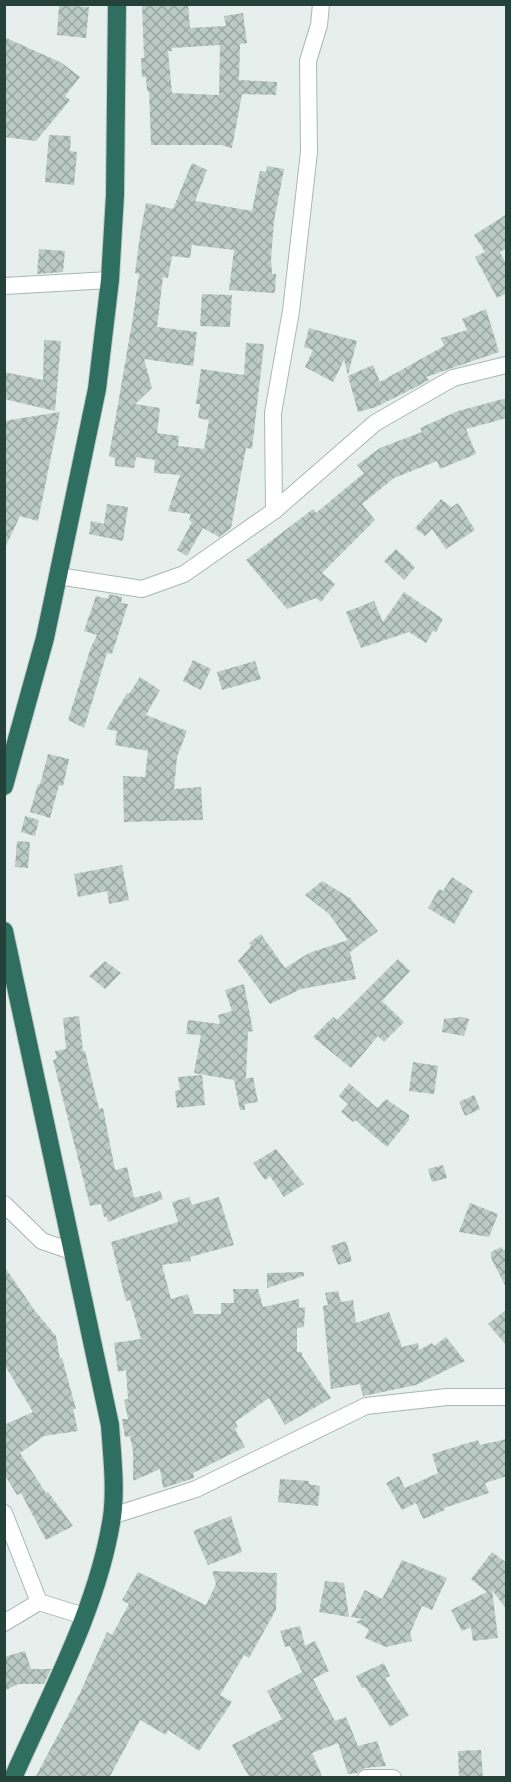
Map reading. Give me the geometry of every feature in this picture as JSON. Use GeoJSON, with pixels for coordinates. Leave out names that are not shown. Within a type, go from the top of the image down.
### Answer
{"type":"FeatureCollection","features":[{"type":"Feature","properties":{"kind":"highway"},"geometry":{"type":"LineString","coordinates":[[4,786],[38,666],[97,389],[110,280],[115,195],[117,4]]}},
{"type":"Feature","properties":{"kind":"highway"},"geometry":{"type":"LineString","coordinates":[[4,931],[110,1425],[113,1480],[112,1516],[100,1569],[84,1616],[13,1778]]}},
{"type":"Feature","properties":{"kind":"street"},"geometry":{"type":"LineString","coordinates":[[274,511],[273,413],[291,311],[309,152],[308,61],[319,25],[321,4]]}},
{"type":"Feature","properties":{"kind":"street"},"geometry":{"type":"LineString","coordinates":[[4,286],[110,280]]}},
{"type":"Feature","properties":{"kind":"street"},"geometry":{"type":"LineString","coordinates":[[58,576],[142,589],[184,574],[274,511],[375,423],[453,378],[507,365]]}},
{"type":"Feature","properties":{"kind":"street"},"geometry":{"type":"LineString","coordinates":[[4,1204],[42,1241],[74,1252]]}},
{"type":"Feature","properties":{"kind":"street"},"geometry":{"type":"LineString","coordinates":[[112,1516],[196,1489],[366,1406],[447,1397],[507,1397]]}},
{"type":"Feature","properties":{"kind":"street"},"geometry":{"type":"LineString","coordinates":[[4,1513],[39,1602]]}},
{"type":"Feature","properties":{"kind":"street"},"geometry":{"type":"LineString","coordinates":[[4,1623],[39,1602],[84,1616]]}},
{"type":"Feature","properties":{"kind":"street"},"geometry":{"type":"LineString","coordinates":[[366,1778],[393,1778]]}},
{"type":"Feature","properties":{"kind":"building"},"geometry":{"type":"Polygon","coordinates":[[[142,4],[188,4],[190,28],[226,26],[224,16],[243,13],[247,43],[240,44],[239,80],[277,82],[276,95],[242,94],[232,148],[221,145],[151,145],[149,91],[147,91],[146,77],[142,77],[141,58],[144,58],[142,4]],[[220,45],[172,48],[172,51],[168,51],[172,93],[219,95],[220,45]]]}},
{"type":"Feature","properties":{"kind":"building"},"geometry":{"type":"Polygon","coordinates":[[[59,5],[89,7],[86,38],[57,35],[59,5]]]}},
{"type":"Feature","properties":{"kind":"building"},"geometry":{"type":"Polygon","coordinates":[[[4,37],[62,63],[80,77],[65,96],[70,100],[36,141],[4,137],[4,37]]]}},
{"type":"Feature","properties":{"kind":"building"},"geometry":{"type":"Polygon","coordinates":[[[49,135],[71,136],[70,151],[77,152],[74,185],[45,182],[49,135]]]}},
{"type":"Feature","properties":{"kind":"building"},"geometry":{"type":"Polygon","coordinates":[[[192,163],[207,170],[195,201],[252,211],[260,171],[266,172],[267,166],[284,169],[274,221],[271,259],[272,274],[276,274],[275,293],[229,290],[234,250],[192,245],[190,258],[172,256],[168,278],[163,277],[157,327],[197,332],[193,366],[144,359],[152,388],[135,404],[160,408],[157,433],[179,436],[178,446],[204,449],[209,420],[198,418],[200,404],[196,404],[201,369],[244,375],[246,343],[264,344],[252,449],[246,448],[231,528],[219,537],[203,528],[187,556],[177,550],[192,522],[189,520],[191,514],[168,511],[180,475],[154,473],[155,460],[136,457],[134,468],[115,466],[115,458],[109,456],[132,323],[139,274],[135,273],[146,203],[173,209],[192,163]]]}},
{"type":"Feature","properties":{"kind":"building"},"geometry":{"type":"Polygon","coordinates":[[[507,214],[507,248],[500,252],[507,265],[507,293],[497,298],[475,257],[485,252],[474,235],[507,214]]]}},
{"type":"Feature","properties":{"kind":"building"},"geometry":{"type":"Polygon","coordinates":[[[39,249],[65,251],[63,272],[37,274],[39,249]]]}},
{"type":"Feature","properties":{"kind":"building"},"geometry":{"type":"Polygon","coordinates":[[[202,294],[232,295],[230,327],[200,326],[202,294]]]}},
{"type":"Feature","properties":{"kind":"building"},"geometry":{"type":"Polygon","coordinates":[[[486,309],[499,352],[426,377],[429,380],[414,388],[376,407],[358,412],[348,376],[373,365],[380,382],[444,346],[441,338],[467,330],[462,319],[486,309]]]}},
{"type":"Feature","properties":{"kind":"building"},"geometry":{"type":"Polygon","coordinates":[[[309,328],[357,341],[348,375],[344,360],[333,382],[305,367],[313,350],[304,347],[309,328]]]}},
{"type":"Feature","properties":{"kind":"building"},"geometry":{"type":"Polygon","coordinates":[[[44,340],[61,341],[55,411],[4,399],[4,372],[43,380],[44,340]]]}},
{"type":"Feature","properties":{"kind":"building"},"geometry":{"type":"Polygon","coordinates":[[[507,398],[507,418],[466,429],[476,454],[440,469],[437,461],[394,478],[362,504],[375,520],[322,573],[335,584],[321,602],[316,598],[287,609],[246,560],[313,509],[316,513],[364,473],[357,465],[380,448],[422,432],[420,428],[458,411],[507,398]]]}},
{"type":"Feature","properties":{"kind":"building"},"geometry":{"type":"Polygon","coordinates":[[[60,412],[38,521],[20,516],[4,550],[4,421],[60,412]]]}},
{"type":"Feature","properties":{"kind":"building"},"geometry":{"type":"Polygon","coordinates":[[[441,499],[451,507],[447,510],[458,503],[475,530],[446,549],[432,529],[425,536],[415,528],[441,499]]]}},
{"type":"Feature","properties":{"kind":"building"},"geometry":{"type":"Polygon","coordinates":[[[107,504],[128,507],[123,541],[89,534],[91,521],[104,524],[107,504]]]}},
{"type":"Feature","properties":{"kind":"building"},"geometry":{"type":"Polygon","coordinates":[[[396,549],[415,567],[404,580],[384,561],[396,549]]]}},
{"type":"Feature","properties":{"kind":"building"},"geometry":{"type":"Polygon","coordinates":[[[404,592],[443,619],[436,632],[433,631],[426,643],[409,632],[361,648],[346,612],[374,601],[383,622],[404,592]]]}},
{"type":"Feature","properties":{"kind":"building"},"geometry":{"type":"Polygon","coordinates":[[[109,594],[122,597],[121,603],[128,604],[112,654],[107,653],[84,728],[68,720],[91,647],[97,635],[84,631],[96,596],[108,599],[109,594]]]}},
{"type":"Feature","properties":{"kind":"building"},"geometry":{"type":"Polygon","coordinates":[[[193,660],[211,669],[201,690],[183,681],[193,660]]]}},
{"type":"Feature","properties":{"kind":"building"},"geometry":{"type":"Polygon","coordinates":[[[255,661],[261,679],[222,690],[217,672],[255,661]]]}},
{"type":"Feature","properties":{"kind":"building"},"geometry":{"type":"Polygon","coordinates":[[[140,677],[160,690],[146,715],[187,731],[177,757],[174,789],[201,787],[203,820],[124,822],[123,776],[145,777],[148,751],[115,745],[117,731],[106,729],[127,693],[129,694],[140,677]]]}},
{"type":"Feature","properties":{"kind":"building"},"geometry":{"type":"Polygon","coordinates":[[[48,754],[69,759],[63,786],[59,785],[50,818],[30,812],[48,754]]]}},
{"type":"Feature","properties":{"kind":"building"},"geometry":{"type":"Polygon","coordinates":[[[25,816],[39,820],[35,836],[21,832],[25,816]]]}},
{"type":"Feature","properties":{"kind":"building"},"geometry":{"type":"Polygon","coordinates":[[[17,841],[30,842],[28,868],[15,867],[17,841]]]}},
{"type":"Feature","properties":{"kind":"building"},"geometry":{"type":"Polygon","coordinates":[[[122,865],[129,900],[109,904],[107,891],[78,897],[74,874],[122,865]]]}},
{"type":"Feature","properties":{"kind":"building"},"geometry":{"type":"Polygon","coordinates":[[[452,877],[473,891],[454,924],[428,908],[439,889],[443,891],[452,877]]]}},
{"type":"Feature","properties":{"kind":"building"},"geometry":{"type":"Polygon","coordinates":[[[322,881],[350,898],[378,931],[350,952],[356,979],[301,989],[270,1004],[238,961],[251,946],[249,943],[261,934],[285,968],[309,953],[348,940],[329,914],[305,895],[322,881]]]}},
{"type":"Feature","properties":{"kind":"building"},"geometry":{"type":"Polygon","coordinates":[[[398,959],[410,971],[382,1001],[404,1022],[384,1042],[378,1036],[351,1068],[313,1037],[333,1017],[337,1020],[398,959]]]}},
{"type":"Feature","properties":{"kind":"building"},"geometry":{"type":"Polygon","coordinates":[[[105,961],[121,973],[105,989],[89,976],[105,961]]]}},
{"type":"Feature","properties":{"kind":"building"},"geometry":{"type":"Polygon","coordinates":[[[244,984],[253,1031],[248,1032],[246,1079],[253,1077],[258,1102],[245,1104],[245,1110],[240,1110],[234,1080],[194,1073],[201,1035],[186,1034],[188,1020],[220,1024],[218,1015],[232,1011],[225,990],[244,984]]]}},
{"type":"Feature","properties":{"kind":"building"},"geometry":{"type":"Polygon","coordinates":[[[79,1016],[83,1051],[85,1051],[99,1109],[103,1108],[115,1170],[127,1167],[134,1198],[160,1191],[163,1199],[108,1222],[107,1217],[104,1217],[101,1204],[90,1206],[53,1060],[57,1059],[55,1051],[66,1049],[63,1018],[79,1016]]]}},
{"type":"Feature","properties":{"kind":"building"},"geometry":{"type":"Polygon","coordinates":[[[462,1017],[469,1019],[464,1036],[442,1032],[444,1019],[462,1017]]]}},
{"type":"Feature","properties":{"kind":"building"},"geometry":{"type":"Polygon","coordinates":[[[413,1062],[438,1066],[434,1094],[409,1091],[413,1062]]]}},
{"type":"Feature","properties":{"kind":"building"},"geometry":{"type":"Polygon","coordinates":[[[202,1075],[205,1105],[177,1108],[175,1091],[180,1090],[178,1077],[202,1075]]]}},
{"type":"Feature","properties":{"kind":"building"},"geometry":{"type":"Polygon","coordinates":[[[349,1083],[377,1108],[386,1099],[409,1115],[409,1120],[387,1147],[355,1120],[353,1122],[341,1112],[348,1104],[339,1096],[349,1083]]]}},
{"type":"Feature","properties":{"kind":"building"},"geometry":{"type":"Polygon","coordinates":[[[474,1095],[480,1109],[465,1116],[459,1102],[474,1095]]]}},
{"type":"Feature","properties":{"kind":"building"},"geometry":{"type":"Polygon","coordinates":[[[276,1149],[304,1184],[284,1197],[270,1176],[265,1180],[253,1163],[276,1149]]]}},
{"type":"Feature","properties":{"kind":"building"},"geometry":{"type":"Polygon","coordinates":[[[443,1165],[447,1178],[432,1182],[428,1169],[443,1165]]]}},
{"type":"Feature","properties":{"kind":"building"},"geometry":{"type":"Polygon","coordinates":[[[189,1197],[192,1205],[219,1197],[234,1245],[190,1257],[191,1261],[162,1265],[171,1299],[188,1294],[194,1314],[221,1314],[221,1303],[234,1303],[233,1289],[258,1289],[263,1307],[299,1299],[299,1308],[305,1307],[304,1327],[297,1328],[297,1352],[302,1352],[302,1356],[331,1398],[285,1425],[269,1398],[235,1422],[238,1427],[235,1429],[245,1447],[193,1473],[194,1478],[163,1488],[160,1469],[133,1481],[133,1452],[130,1436],[125,1437],[122,1419],[128,1419],[124,1400],[128,1399],[126,1370],[118,1372],[114,1343],[141,1339],[130,1300],[126,1301],[111,1242],[178,1222],[172,1202],[189,1197]]]}},
{"type":"Feature","properties":{"kind":"building"},"geometry":{"type":"Polygon","coordinates":[[[470,1203],[498,1214],[489,1237],[459,1232],[470,1203]]]}},
{"type":"Feature","properties":{"kind":"building"},"geometry":{"type":"Polygon","coordinates":[[[346,1241],[352,1261],[338,1265],[331,1246],[346,1241]]]}},
{"type":"Feature","properties":{"kind":"building"},"geometry":{"type":"Polygon","coordinates":[[[501,1247],[503,1250],[507,1249],[507,1289],[491,1258],[491,1252],[501,1247]]]}},
{"type":"Feature","properties":{"kind":"building"},"geometry":{"type":"Polygon","coordinates":[[[4,1266],[35,1311],[56,1336],[60,1359],[62,1358],[76,1409],[73,1409],[78,1431],[44,1436],[20,1453],[46,1493],[48,1492],[73,1526],[46,1540],[21,1493],[17,1495],[4,1474],[4,1425],[33,1412],[4,1364],[4,1266]]]}},
{"type":"Feature","properties":{"kind":"building"},"geometry":{"type":"Polygon","coordinates":[[[304,1272],[304,1276],[267,1288],[267,1273],[304,1272]]]}},
{"type":"Feature","properties":{"kind":"building"},"geometry":{"type":"Polygon","coordinates":[[[338,1291],[341,1302],[353,1300],[356,1323],[389,1312],[402,1347],[418,1343],[419,1350],[432,1343],[434,1346],[446,1337],[465,1361],[416,1385],[363,1396],[360,1384],[331,1389],[323,1306],[328,1305],[325,1293],[338,1291]]]}},
{"type":"Feature","properties":{"kind":"building"},"geometry":{"type":"Polygon","coordinates":[[[507,1309],[507,1346],[488,1324],[507,1309]]]}},
{"type":"Feature","properties":{"kind":"building"},"geometry":{"type":"Polygon","coordinates":[[[507,1439],[507,1476],[485,1483],[489,1493],[444,1508],[445,1510],[423,1519],[416,1503],[402,1510],[386,1483],[399,1476],[405,1488],[438,1473],[432,1454],[478,1440],[480,1445],[507,1439]]]}},
{"type":"Feature","properties":{"kind":"building"},"geometry":{"type":"Polygon","coordinates":[[[280,1479],[309,1481],[309,1484],[320,1486],[318,1506],[278,1502],[280,1479]]]}},
{"type":"Feature","properties":{"kind":"building"},"geometry":{"type":"Polygon","coordinates":[[[231,1516],[242,1552],[208,1565],[193,1531],[231,1516]]]}},
{"type":"Feature","properties":{"kind":"building"},"geometry":{"type":"Polygon","coordinates":[[[492,1552],[507,1563],[507,1610],[492,1590],[498,1638],[473,1641],[471,1627],[462,1631],[451,1610],[487,1592],[471,1579],[492,1552]]]}},
{"type":"Feature","properties":{"kind":"building"},"geometry":{"type":"Polygon","coordinates":[[[402,1560],[447,1578],[432,1610],[422,1606],[410,1633],[412,1641],[386,1647],[365,1638],[369,1629],[356,1622],[363,1619],[351,1617],[365,1590],[382,1599],[402,1560]]]}},
{"type":"Feature","properties":{"kind":"building"},"geometry":{"type":"Polygon","coordinates":[[[212,1571],[277,1573],[276,1610],[249,1658],[244,1655],[220,1695],[232,1702],[199,1751],[168,1730],[166,1735],[140,1720],[109,1778],[35,1778],[80,1693],[107,1632],[112,1635],[129,1604],[122,1600],[138,1572],[206,1605],[216,1584],[212,1571]]]}},
{"type":"Feature","properties":{"kind":"building"},"geometry":{"type":"Polygon","coordinates":[[[325,1581],[344,1583],[349,1617],[319,1612],[325,1581]]]}},
{"type":"Feature","properties":{"kind":"building"},"geometry":{"type":"Polygon","coordinates":[[[300,1626],[305,1646],[315,1641],[329,1671],[313,1679],[335,1721],[346,1717],[358,1746],[377,1741],[386,1766],[365,1768],[357,1773],[348,1774],[338,1743],[312,1753],[323,1778],[250,1778],[232,1745],[282,1719],[267,1691],[302,1672],[290,1646],[285,1647],[280,1631],[300,1626]]]}},
{"type":"Feature","properties":{"kind":"building"},"geometry":{"type":"Polygon","coordinates":[[[25,1651],[31,1669],[51,1669],[44,1684],[18,1684],[4,1691],[4,1657],[25,1651]]]}},
{"type":"Feature","properties":{"kind":"building"},"geometry":{"type":"Polygon","coordinates":[[[384,1663],[390,1676],[385,1678],[409,1715],[390,1727],[356,1676],[384,1663]]]}},
{"type":"Feature","properties":{"kind":"building"},"geometry":{"type":"Polygon","coordinates":[[[481,1750],[483,1778],[459,1778],[458,1751],[481,1750]]]}}]}
